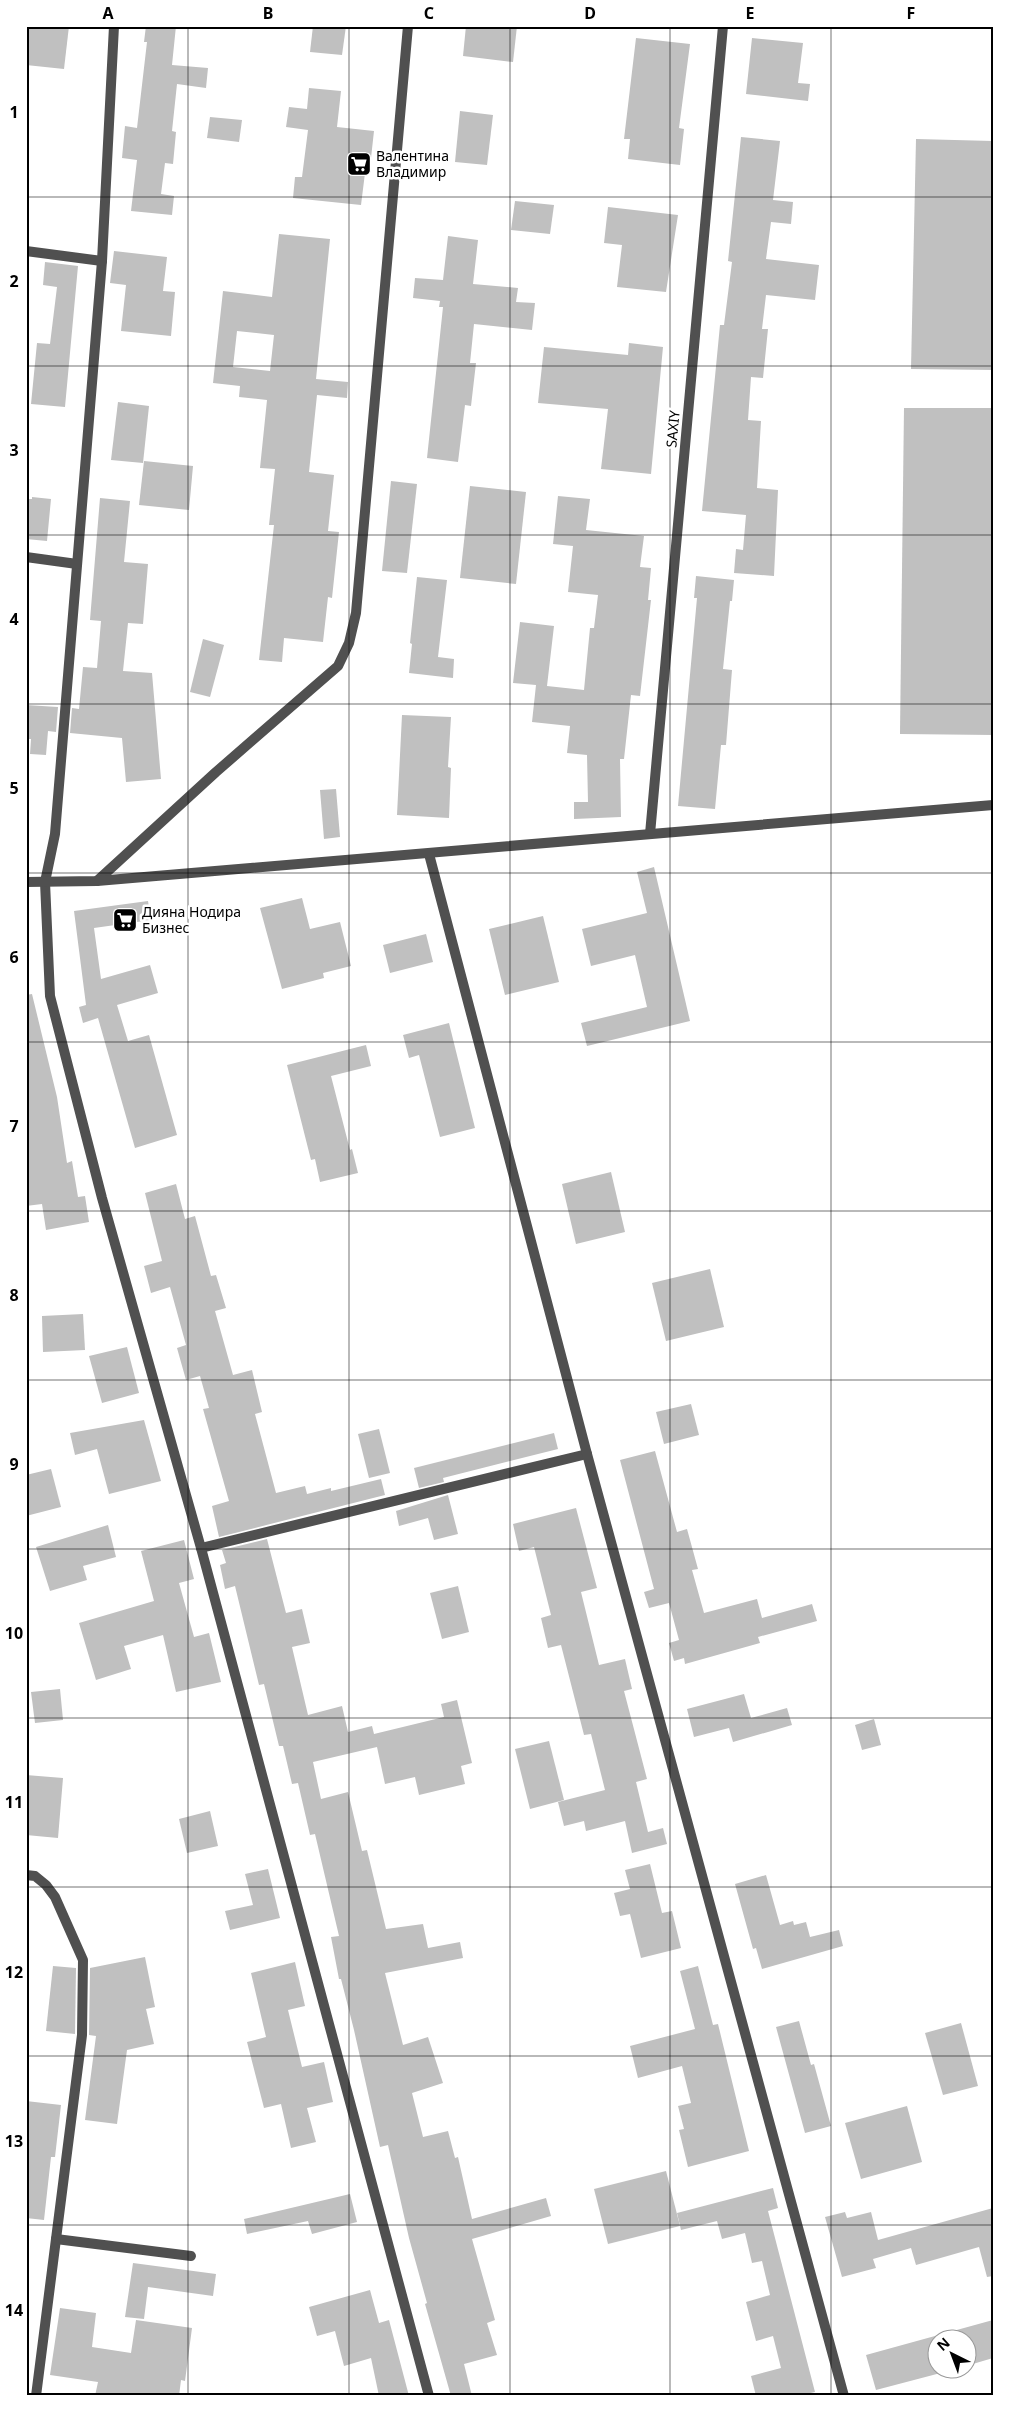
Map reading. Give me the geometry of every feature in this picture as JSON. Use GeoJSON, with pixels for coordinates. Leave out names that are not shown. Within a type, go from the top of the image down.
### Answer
{"type":"FeatureCollection","features":[{"type":"Feature","properties":{"kind":"street"},"geometry":{"type":"LineString","coordinates":[[114,26],[102,261],[55,834],[45,882],[50,996],[102,1198],[201,1548],[429,2396]]}},
{"type":"Feature","properties":{"kind":"street"},"geometry":{"type":"LineString","coordinates":[[97,881],[216,772],[316,687],[338,666],[349,643],[356,613],[408,26]]}},
{"type":"Feature","properties":{"kind":"street","name":"SAXIY"},"geometry":{"type":"LineString","coordinates":[[650,834],[723,26]]}},
{"type":"Feature","properties":{"kind":"street"},"geometry":{"type":"LineString","coordinates":[[26,251],[102,261]]}},
{"type":"Feature","properties":{"kind":"street"},"geometry":{"type":"LineString","coordinates":[[26,557],[77,564]]}},
{"type":"Feature","properties":{"kind":"street"},"geometry":{"type":"LineString","coordinates":[[26,882],[97,881],[993,805]]}},
{"type":"Feature","properties":{"kind":"street"},"geometry":{"type":"LineString","coordinates":[[429,854],[587,1454],[844,2396]]}},
{"type":"Feature","properties":{"kind":"street"},"geometry":{"type":"LineString","coordinates":[[201,1548],[587,1454]]}},
{"type":"Feature","properties":{"kind":"street"},"geometry":{"type":"LineString","coordinates":[[26,1874],[36,1876],[55,1897],[83,1960],[82,2036],[36,2396]]}},
{"type":"Feature","properties":{"kind":"street"},"geometry":{"type":"LineString","coordinates":[[56,2239],[191,2256]]}},
{"type":"Feature","properties":{"kind":"building"},"geometry":{"type":"Polygon","coordinates":[[[26,26],[69,26],[64,69],[26,65],[26,26]]]}},
{"type":"Feature","properties":{"kind":"building"},"geometry":{"type":"Polygon","coordinates":[[[146,26],[176,26],[172,65],[208,68],[206,88],[177,84],[172,131],[176,132],[173,164],[165,163],[161,194],[174,196],[172,215],[131,211],[137,160],[122,158],[125,126],[137,128],[147,42],[144,42],[146,26]]]}},
{"type":"Feature","properties":{"kind":"building"},"geometry":{"type":"Polygon","coordinates":[[[313,26],[346,26],[342,55],[310,52],[313,26]]]}},
{"type":"Feature","properties":{"kind":"building"},"geometry":{"type":"Polygon","coordinates":[[[466,26],[517,26],[513,62],[463,56],[466,26]]]}},
{"type":"Feature","properties":{"kind":"building"},"geometry":{"type":"Polygon","coordinates":[[[636,38],[690,44],[679,128],[684,129],[680,165],[628,159],[630,139],[624,139],[636,38]]]}},
{"type":"Feature","properties":{"kind":"building"},"geometry":{"type":"Polygon","coordinates":[[[752,38],[803,43],[798,83],[810,84],[808,101],[746,94],[752,38]]]}},
{"type":"Feature","properties":{"kind":"building"},"geometry":{"type":"Polygon","coordinates":[[[309,88],[341,91],[337,127],[374,131],[371,158],[367,157],[361,205],[293,198],[295,177],[302,177],[308,130],[286,127],[289,107],[307,109],[309,88]]]}},
{"type":"Feature","properties":{"kind":"building"},"geometry":{"type":"Polygon","coordinates":[[[460,111],[493,115],[487,165],[455,162],[460,111]]]}},
{"type":"Feature","properties":{"kind":"building"},"geometry":{"type":"Polygon","coordinates":[[[210,117],[242,120],[239,142],[207,138],[210,117]]]}},
{"type":"Feature","properties":{"kind":"building"},"geometry":{"type":"Polygon","coordinates":[[[741,137],[780,141],[773,200],[793,202],[791,224],[771,222],[766,259],[819,265],[815,300],[766,295],[762,329],[768,329],[763,378],[751,377],[748,420],[761,421],[757,488],[778,490],[774,576],[734,573],[736,549],[743,550],[746,515],[702,511],[720,325],[724,325],[732,262],[728,261],[741,137]]]}},
{"type":"Feature","properties":{"kind":"building"},"geometry":{"type":"Polygon","coordinates":[[[916,139],[993,141],[993,370],[911,369],[916,139]]]}},
{"type":"Feature","properties":{"kind":"building"},"geometry":{"type":"Polygon","coordinates":[[[515,201],[554,205],[550,234],[511,230],[515,201]]]}},
{"type":"Feature","properties":{"kind":"building"},"geometry":{"type":"Polygon","coordinates":[[[608,207],[678,215],[666,292],[617,287],[622,245],[604,243],[608,207]]]}},
{"type":"Feature","properties":{"kind":"building"},"geometry":{"type":"Polygon","coordinates":[[[279,234],[330,239],[316,379],[348,382],[347,398],[317,395],[309,472],[334,475],[328,531],[339,532],[332,598],[328,597],[323,642],[284,638],[282,662],[259,660],[274,525],[269,525],[275,469],[260,468],[267,400],[239,397],[240,386],[213,383],[223,291],[272,297],[279,234]],[[237,331],[233,367],[270,371],[274,335],[237,331]]]}},
{"type":"Feature","properties":{"kind":"building"},"geometry":{"type":"Polygon","coordinates":[[[448,236],[478,240],[473,284],[518,288],[516,302],[535,303],[532,330],[474,324],[470,363],[476,363],[471,406],[465,405],[458,462],[427,458],[443,307],[439,307],[440,301],[413,298],[415,278],[443,280],[448,236]]]}},
{"type":"Feature","properties":{"kind":"building"},"geometry":{"type":"Polygon","coordinates":[[[114,251],[167,257],[163,291],[175,292],[171,336],[121,331],[126,285],[110,283],[114,251]]]}},
{"type":"Feature","properties":{"kind":"building"},"geometry":{"type":"Polygon","coordinates":[[[45,262],[78,266],[65,407],[31,404],[37,343],[50,344],[57,287],[43,285],[45,262]]]}},
{"type":"Feature","properties":{"kind":"building"},"geometry":{"type":"Polygon","coordinates":[[[629,343],[663,347],[651,474],[601,469],[608,409],[538,403],[544,347],[628,355],[629,343]]]}},
{"type":"Feature","properties":{"kind":"building"},"geometry":{"type":"Polygon","coordinates":[[[118,402],[149,406],[143,463],[111,460],[118,402]]]}},
{"type":"Feature","properties":{"kind":"building"},"geometry":{"type":"Polygon","coordinates":[[[904,408],[993,408],[993,735],[900,734],[904,408]]]}},
{"type":"Feature","properties":{"kind":"building"},"geometry":{"type":"Polygon","coordinates":[[[144,461],[193,466],[189,510],[139,505],[144,461]]]}},
{"type":"Feature","properties":{"kind":"building"},"geometry":{"type":"Polygon","coordinates":[[[391,481],[417,484],[407,573],[382,571],[391,481]]]}},
{"type":"Feature","properties":{"kind":"building"},"geometry":{"type":"Polygon","coordinates":[[[470,486],[526,492],[516,584],[460,578],[470,486]]]}},
{"type":"Feature","properties":{"kind":"building"},"geometry":{"type":"Polygon","coordinates":[[[558,496],[590,499],[586,530],[644,536],[640,567],[651,568],[648,600],[651,600],[640,696],[631,695],[624,759],[620,759],[621,817],[574,819],[574,802],[588,802],[587,755],[567,753],[570,726],[532,722],[536,685],[513,683],[520,622],[554,626],[547,686],[584,690],[590,628],[594,628],[598,595],[568,592],[573,546],[553,544],[558,496]]]}},
{"type":"Feature","properties":{"kind":"building"},"geometry":{"type":"Polygon","coordinates":[[[32,497],[51,499],[47,541],[26,539],[26,499],[32,499],[32,497]]]}},
{"type":"Feature","properties":{"kind":"building"},"geometry":{"type":"Polygon","coordinates":[[[100,498],[130,501],[124,562],[148,564],[143,624],[128,623],[123,671],[152,673],[161,779],[126,782],[122,738],[70,733],[72,708],[79,709],[83,667],[97,668],[101,621],[90,620],[100,498]]]}},
{"type":"Feature","properties":{"kind":"building"},"geometry":{"type":"Polygon","coordinates":[[[696,576],[734,580],[723,669],[732,670],[726,745],[721,745],[715,809],[678,806],[697,598],[694,598],[696,576]]]}},
{"type":"Feature","properties":{"kind":"building"},"geometry":{"type":"Polygon","coordinates":[[[417,577],[447,580],[438,657],[454,659],[453,678],[409,673],[417,577]]]}},
{"type":"Feature","properties":{"kind":"building"},"geometry":{"type":"Polygon","coordinates":[[[203,639],[224,645],[210,697],[190,692],[203,639]]]}},
{"type":"Feature","properties":{"kind":"building"},"geometry":{"type":"Polygon","coordinates":[[[26,705],[58,707],[56,732],[48,731],[46,755],[30,754],[31,739],[26,739],[26,705]]]}},
{"type":"Feature","properties":{"kind":"building"},"geometry":{"type":"Polygon","coordinates":[[[402,715],[451,717],[448,767],[451,768],[449,818],[397,815],[402,715]]]}},
{"type":"Feature","properties":{"kind":"building"},"geometry":{"type":"Polygon","coordinates":[[[336,789],[340,837],[324,839],[320,790],[336,789]]]}},
{"type":"Feature","properties":{"kind":"building"},"geometry":{"type":"Polygon","coordinates":[[[654,867],[690,1021],[587,1046],[581,1023],[647,1007],[635,955],[591,966],[582,929],[647,913],[637,872],[654,867]]]}},
{"type":"Feature","properties":{"kind":"building"},"geometry":{"type":"Polygon","coordinates":[[[302,898],[310,929],[340,922],[351,966],[323,973],[324,978],[282,989],[260,908],[302,898]]]}},
{"type":"Feature","properties":{"kind":"building"},"geometry":{"type":"Polygon","coordinates":[[[148,901],[151,920],[94,928],[101,979],[150,965],[158,993],[117,1005],[128,1041],[149,1035],[177,1135],[135,1148],[98,1018],[83,1023],[79,1007],[86,1005],[74,911],[148,901]]]}},
{"type":"Feature","properties":{"kind":"building"},"geometry":{"type":"Polygon","coordinates":[[[543,916],[559,982],[505,995],[489,929],[543,916]]]}},
{"type":"Feature","properties":{"kind":"building"},"geometry":{"type":"Polygon","coordinates":[[[426,934],[433,962],[390,973],[383,945],[426,934]]]}},
{"type":"Feature","properties":{"kind":"building"},"geometry":{"type":"Polygon","coordinates":[[[32,994],[57,1097],[67,1163],[72,1161],[78,1197],[85,1196],[89,1222],[46,1230],[42,1204],[26,1206],[26,995],[32,994]]]}},
{"type":"Feature","properties":{"kind":"building"},"geometry":{"type":"Polygon","coordinates":[[[449,1023],[475,1128],[440,1137],[419,1055],[409,1058],[403,1035],[449,1023]]]}},
{"type":"Feature","properties":{"kind":"building"},"geometry":{"type":"Polygon","coordinates":[[[366,1045],[371,1066],[331,1076],[350,1150],[352,1149],[358,1173],[320,1182],[315,1159],[311,1160],[287,1065],[366,1045]]]}},
{"type":"Feature","properties":{"kind":"building"},"geometry":{"type":"Polygon","coordinates":[[[611,1172],[625,1232],[576,1244],[562,1184],[611,1172]]]}},
{"type":"Feature","properties":{"kind":"building"},"geometry":{"type":"Polygon","coordinates":[[[176,1184],[185,1219],[195,1216],[211,1276],[216,1275],[226,1308],[215,1311],[233,1375],[252,1370],[262,1412],[255,1414],[276,1493],[305,1486],[307,1494],[331,1488],[331,1491],[381,1479],[385,1495],[219,1537],[212,1506],[229,1501],[203,1409],[209,1408],[200,1376],[186,1380],[177,1348],[186,1345],[170,1287],[151,1293],[144,1266],[162,1261],[145,1193],[176,1184]]]}},
{"type":"Feature","properties":{"kind":"building"},"geometry":{"type":"Polygon","coordinates":[[[710,1269],[724,1327],[666,1341],[652,1283],[710,1269]]]}},
{"type":"Feature","properties":{"kind":"building"},"geometry":{"type":"Polygon","coordinates":[[[83,1314],[85,1350],[43,1352],[42,1316],[83,1314]]]}},
{"type":"Feature","properties":{"kind":"building"},"geometry":{"type":"Polygon","coordinates":[[[127,1347],[139,1393],[102,1403],[89,1356],[127,1347]]]}},
{"type":"Feature","properties":{"kind":"building"},"geometry":{"type":"Polygon","coordinates":[[[691,1404],[699,1435],[664,1444],[656,1412],[691,1404]]]}},
{"type":"Feature","properties":{"kind":"building"},"geometry":{"type":"Polygon","coordinates":[[[144,1420],[161,1481],[109,1494],[97,1449],[75,1455],[70,1433],[144,1420]]]}},
{"type":"Feature","properties":{"kind":"building"},"geometry":{"type":"Polygon","coordinates":[[[379,1429],[390,1473],[369,1478],[358,1434],[379,1429]]]}},
{"type":"Feature","properties":{"kind":"building"},"geometry":{"type":"Polygon","coordinates":[[[554,1433],[558,1449],[443,1478],[444,1482],[419,1488],[414,1468],[554,1433]]]}},
{"type":"Feature","properties":{"kind":"building"},"geometry":{"type":"Polygon","coordinates":[[[655,1451],[677,1532],[687,1529],[698,1569],[692,1570],[704,1613],[757,1599],[762,1618],[812,1604],[817,1621],[758,1637],[760,1643],[685,1664],[684,1658],[674,1661],[669,1643],[679,1640],[669,1603],[649,1608],[644,1592],[654,1589],[620,1460],[655,1451]]]}},
{"type":"Feature","properties":{"kind":"building"},"geometry":{"type":"Polygon","coordinates":[[[51,1469],[61,1507],[26,1516],[26,1475],[51,1469]]]}},
{"type":"Feature","properties":{"kind":"building"},"geometry":{"type":"Polygon","coordinates":[[[448,1495],[458,1534],[434,1540],[428,1518],[399,1526],[396,1511],[448,1495]]]}},
{"type":"Feature","properties":{"kind":"building"},"geometry":{"type":"Polygon","coordinates":[[[576,1508],[597,1588],[581,1592],[599,1665],[625,1659],[632,1689],[624,1691],[647,1779],[636,1782],[648,1832],[663,1828],[667,1844],[632,1853],[625,1821],[586,1831],[584,1821],[564,1826],[558,1802],[605,1790],[591,1734],[584,1735],[561,1645],[548,1648],[541,1618],[551,1615],[534,1547],[519,1551],[513,1524],[576,1508]]]}},
{"type":"Feature","properties":{"kind":"building"},"geometry":{"type":"Polygon","coordinates":[[[108,1525],[116,1557],[83,1566],[87,1580],[50,1591],[36,1547],[108,1525]]]}},
{"type":"Feature","properties":{"kind":"building"},"geometry":{"type":"Polygon","coordinates":[[[267,1539],[286,1613],[302,1609],[310,1643],[292,1647],[308,1715],[342,1706],[348,1732],[372,1726],[374,1734],[444,1717],[441,1704],[457,1700],[472,1763],[461,1766],[465,1784],[419,1795],[415,1777],[385,1784],[377,1747],[313,1762],[321,1799],[348,1792],[362,1851],[367,1850],[386,1929],[423,1924],[428,1948],[460,1942],[463,1958],[385,1973],[403,2045],[428,2037],[443,2083],[412,2093],[423,2137],[448,2131],[455,2158],[458,2157],[472,2219],[546,2198],[551,2216],[472,2239],[495,2320],[487,2323],[497,2355],[464,2364],[472,2396],[451,2396],[425,2304],[427,2303],[409,2238],[388,2145],[380,2147],[354,2030],[341,1979],[339,1979],[331,1937],[339,1936],[315,1834],[310,1835],[298,1783],[292,1784],[283,1746],[279,1746],[264,1684],[259,1685],[235,1586],[225,1589],[220,1565],[226,1563],[222,1550],[267,1539]]]}},
{"type":"Feature","properties":{"kind":"building"},"geometry":{"type":"Polygon","coordinates":[[[184,1540],[194,1579],[179,1583],[194,1637],[209,1633],[221,1682],[176,1692],[163,1635],[124,1646],[131,1669],[96,1680],[79,1623],[154,1601],[141,1551],[184,1540]]]}},
{"type":"Feature","properties":{"kind":"building"},"geometry":{"type":"Polygon","coordinates":[[[458,1586],[469,1632],[442,1639],[430,1593],[458,1586]]]}},
{"type":"Feature","properties":{"kind":"building"},"geometry":{"type":"Polygon","coordinates":[[[60,1689],[63,1720],[35,1723],[31,1692],[60,1689]]]}},
{"type":"Feature","properties":{"kind":"building"},"geometry":{"type":"Polygon","coordinates":[[[744,1694],[751,1718],[787,1708],[792,1725],[733,1742],[729,1728],[694,1737],[687,1709],[744,1694]]]}},
{"type":"Feature","properties":{"kind":"building"},"geometry":{"type":"Polygon","coordinates":[[[874,1719],[881,1745],[862,1750],[855,1725],[874,1719]]]}},
{"type":"Feature","properties":{"kind":"building"},"geometry":{"type":"Polygon","coordinates":[[[549,1741],[564,1800],[530,1809],[515,1749],[549,1741]]]}},
{"type":"Feature","properties":{"kind":"building"},"geometry":{"type":"Polygon","coordinates":[[[26,1775],[63,1778],[58,1838],[26,1835],[26,1775]]]}},
{"type":"Feature","properties":{"kind":"building"},"geometry":{"type":"Polygon","coordinates":[[[210,1811],[218,1846],[187,1853],[179,1819],[210,1811]]]}},
{"type":"Feature","properties":{"kind":"building"},"geometry":{"type":"Polygon","coordinates":[[[650,1864],[662,1913],[672,1911],[681,1948],[641,1958],[630,1914],[620,1916],[614,1893],[630,1889],[625,1870],[650,1864]]]}},
{"type":"Feature","properties":{"kind":"building"},"geometry":{"type":"Polygon","coordinates":[[[268,1869],[280,1918],[230,1930],[225,1911],[253,1905],[245,1874],[268,1869]]]}},
{"type":"Feature","properties":{"kind":"building"},"geometry":{"type":"Polygon","coordinates":[[[766,1875],[780,1925],[793,1921],[794,1925],[806,1922],[810,1937],[839,1930],[843,1946],[762,1969],[756,1948],[753,1949],[735,1884],[766,1875]]]}},
{"type":"Feature","properties":{"kind":"building"},"geometry":{"type":"Polygon","coordinates":[[[145,1957],[155,2007],[146,2009],[154,2044],[127,2050],[117,2124],[85,2120],[96,2036],[89,2035],[90,1968],[145,1957]]]}},
{"type":"Feature","properties":{"kind":"building"},"geometry":{"type":"Polygon","coordinates":[[[295,1962],[305,2006],[288,2010],[302,2067],[324,2062],[333,2102],[307,2108],[316,2142],[291,2148],[281,2104],[264,2108],[247,2042],[266,2037],[251,1973],[295,1962]]]}},
{"type":"Feature","properties":{"kind":"building"},"geometry":{"type":"Polygon","coordinates":[[[53,1966],[76,1968],[75,2034],[46,2031],[53,1966]]]}},
{"type":"Feature","properties":{"kind":"building"},"geometry":{"type":"Polygon","coordinates":[[[698,1966],[713,2025],[718,2024],[749,2151],[688,2167],[679,2130],[684,2129],[678,2106],[691,2103],[682,2066],[638,2078],[630,2046],[695,2029],[680,1971],[698,1966]]]}},
{"type":"Feature","properties":{"kind":"building"},"geometry":{"type":"Polygon","coordinates":[[[799,2021],[811,2065],[814,2064],[831,2126],[805,2133],[776,2027],[799,2021]]]}},
{"type":"Feature","properties":{"kind":"building"},"geometry":{"type":"Polygon","coordinates":[[[961,2023],[978,2086],[943,2095],[925,2033],[961,2023]]]}},
{"type":"Feature","properties":{"kind":"building"},"geometry":{"type":"Polygon","coordinates":[[[26,2101],[61,2105],[55,2157],[51,2157],[44,2220],[26,2218],[26,2101]]]}},
{"type":"Feature","properties":{"kind":"building"},"geometry":{"type":"Polygon","coordinates":[[[907,2106],[922,2162],[861,2179],[845,2123],[907,2106]]]}},
{"type":"Feature","properties":{"kind":"building"},"geometry":{"type":"Polygon","coordinates":[[[666,2171],[680,2226],[608,2244],[594,2189],[666,2171]]]}},
{"type":"Feature","properties":{"kind":"building"},"geometry":{"type":"Polygon","coordinates":[[[773,2188],[778,2208],[768,2211],[815,2392],[798,2396],[756,2396],[751,2376],[781,2368],[773,2336],[756,2341],[746,2302],[770,2295],[762,2261],[752,2263],[745,2233],[722,2239],[717,2221],[681,2230],[677,2213],[773,2188]]]}},
{"type":"Feature","properties":{"kind":"building"},"geometry":{"type":"Polygon","coordinates":[[[350,2194],[357,2222],[312,2234],[308,2221],[247,2234],[244,2219],[350,2194]]]}},
{"type":"Feature","properties":{"kind":"building"},"geometry":{"type":"Polygon","coordinates":[[[993,2208],[993,2276],[987,2277],[979,2247],[916,2265],[911,2248],[873,2259],[876,2268],[842,2277],[825,2217],[845,2212],[847,2218],[871,2212],[878,2240],[993,2208]]]}},
{"type":"Feature","properties":{"kind":"building"},"geometry":{"type":"Polygon","coordinates":[[[133,2263],[216,2274],[213,2296],[148,2287],[144,2319],[125,2317],[133,2263]]]}},
{"type":"Feature","properties":{"kind":"building"},"geometry":{"type":"Polygon","coordinates":[[[370,2290],[379,2323],[389,2320],[409,2396],[379,2396],[371,2358],[344,2366],[335,2331],[317,2336],[309,2307],[370,2290]]]}},
{"type":"Feature","properties":{"kind":"building"},"geometry":{"type":"Polygon","coordinates":[[[60,2308],[96,2313],[92,2347],[131,2353],[136,2320],[192,2328],[185,2381],[181,2380],[179,2396],[95,2396],[98,2382],[50,2375],[60,2308]]]}},
{"type":"Feature","properties":{"kind":"building"},"geometry":{"type":"Polygon","coordinates":[[[993,2320],[993,2358],[976,2363],[976,2330],[957,2330],[993,2320]]]}},
{"type":"Feature","properties":{"kind":"building"},"geometry":{"type":"Polygon","coordinates":[[[926,2338],[926,2377],[876,2390],[866,2355],[926,2338]]]}},
{"type":"Feature","properties":{"kind":"place","name":"Валентина Владимир"},"geometry":{"type":"Point","coordinates":[359,164]}},
{"type":"Feature","properties":{"kind":"place","name":"Дияна Нодира Бизнес"},"geometry":{"type":"Point","coordinates":[125,920]}}]}
